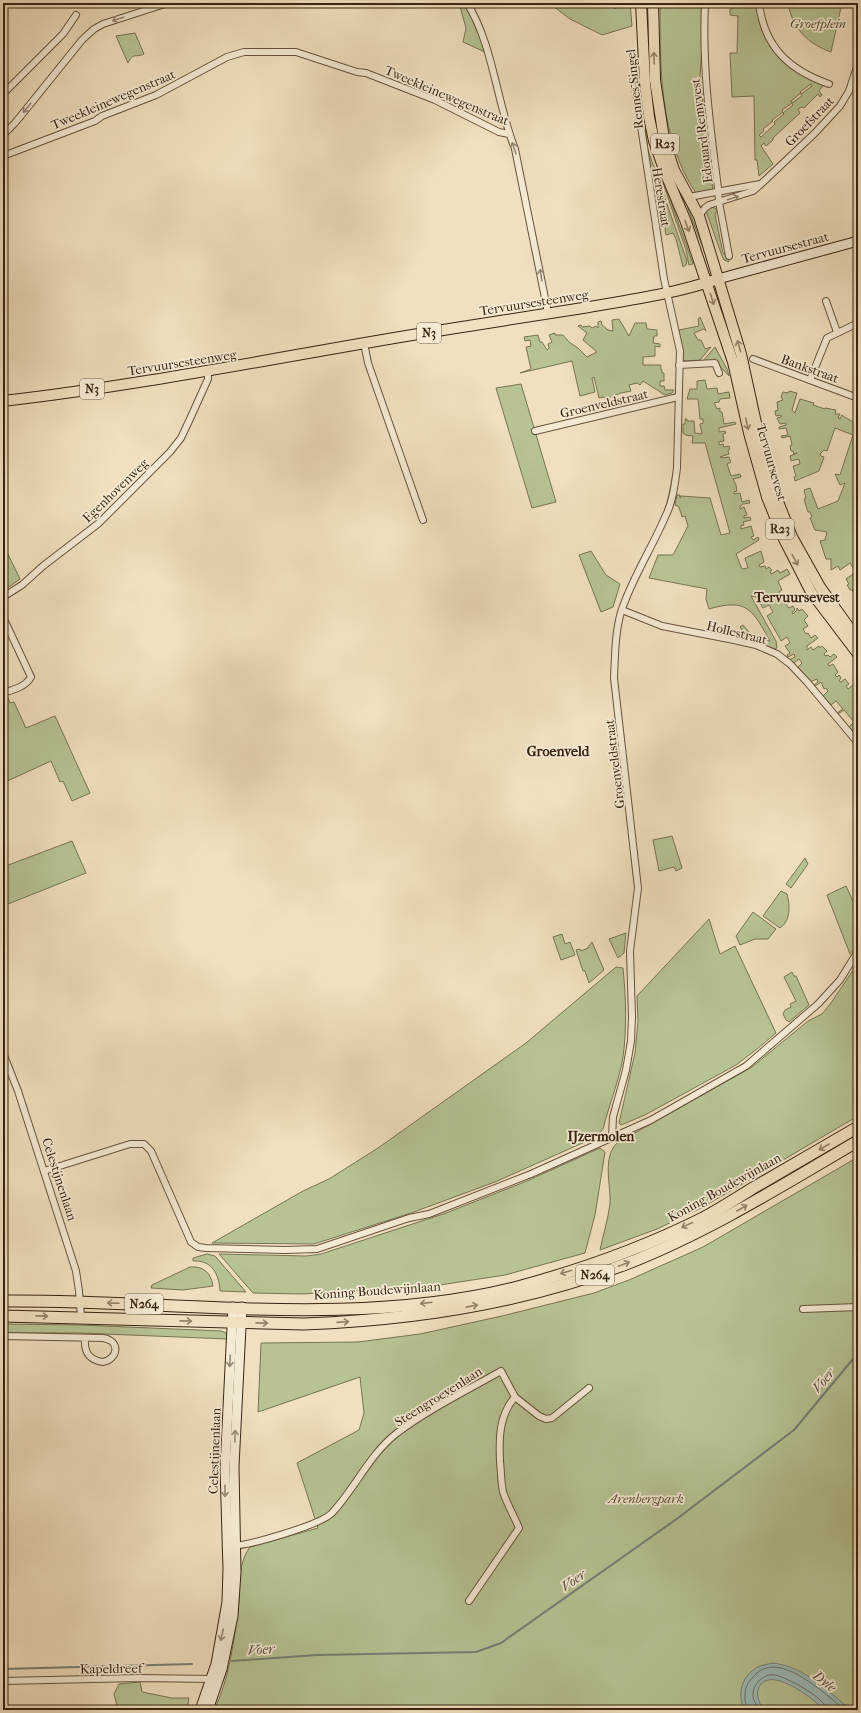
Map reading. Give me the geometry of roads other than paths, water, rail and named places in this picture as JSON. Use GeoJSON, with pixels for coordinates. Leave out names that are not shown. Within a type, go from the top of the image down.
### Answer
{"type":"FeatureCollection","features":[{"type":"Feature","properties":{"kind":"highway","name":"Koning Boudewijnlaan"},"geometry":{"type":"LineString","coordinates":[[3,1301],[344,1309],[409,1305],[475,1296],[514,1288],[615,1256],[697,1220],[858,1127]]}},
{"type":"Feature","properties":{"kind":"highway","name":"Koning Boudewijnlaan"},"geometry":{"type":"LineString","coordinates":[[3,1316],[81,1317],[237,1323],[327,1323],[403,1317],[512,1298],[586,1278],[656,1251],[730,1215],[858,1141]]}},
{"type":"Feature","properties":{"kind":"main road","name":"Rennes-Singel"},"geometry":{"type":"LineString","coordinates":[[653,3],[654,55],[660,122],[670,160],[679,180],[699,216],[718,279]]}},
{"type":"Feature","properties":{"kind":"main road","name":"Rennes-Singel"},"geometry":{"type":"LineString","coordinates":[[639,5],[647,105],[654,140],[664,172],[686,222],[707,283]]}},
{"type":"Feature","properties":{"kind":"main road","name":"N3"},"geometry":{"type":"LineString","coordinates":[[707,283],[718,279]]}},
{"type":"Feature","properties":{"kind":"main road","name":"Tervuursevest"},"geometry":{"type":"LineString","coordinates":[[718,279],[741,354],[758,432],[775,494],[792,537],[820,587],[858,640]]}},
{"type":"Feature","properties":{"kind":"main road","name":"Tervuursesteenweg"},"geometry":{"type":"LineString","coordinates":[[3,401],[76,392],[208,371],[364,343],[667,293],[707,283]]}},
{"type":"Feature","properties":{"kind":"main road","name":"Tervuursevest"},"geometry":{"type":"LineString","coordinates":[[707,283],[734,362],[749,433],[767,497],[784,539],[812,592],[858,654]]}},
{"type":"Feature","properties":{"kind":"street"},"geometry":{"type":"LineString","coordinates":[[3,135],[15,123],[82,40],[94,29],[103,24],[168,3]]}},
{"type":"Feature","properties":{"kind":"street"},"geometry":{"type":"LineString","coordinates":[[467,3],[477,21],[497,84],[509,134]]}},
{"type":"Feature","properties":{"kind":"street","name":"Edouard Remyvest"},"geometry":{"type":"LineString","coordinates":[[705,3],[703,30],[706,100],[719,202],[729,256]]}},
{"type":"Feature","properties":{"kind":"street"},"geometry":{"type":"LineString","coordinates":[[759,3],[766,31],[780,53],[802,73],[830,84]]}},
{"type":"Feature","properties":{"kind":"street"},"geometry":{"type":"LineString","coordinates":[[3,94],[62,34],[76,15]]}},
{"type":"Feature","properties":{"kind":"street","name":"Tweekleinewegenstraat"},"geometry":{"type":"LineString","coordinates":[[3,156],[95,121],[102,116],[156,95],[227,57],[244,52],[296,52],[357,72],[366,73],[435,100],[499,132],[509,134],[519,164],[548,313]]}},
{"type":"Feature","properties":{"kind":"street","name":"Groefstraat"},"geometry":{"type":"LineString","coordinates":[[699,216],[707,206],[753,191],[815,133],[840,106],[850,91],[858,64]]}},
{"type":"Feature","properties":{"kind":"street","name":"Herestraat"},"geometry":{"type":"LineString","coordinates":[[634,80],[654,218],[667,293]]}},
{"type":"Feature","properties":{"kind":"street"},"geometry":{"type":"LineString","coordinates":[[689,197],[761,184]]}},
{"type":"Feature","properties":{"kind":"street","name":"Tervuursestraat"},"geometry":{"type":"LineString","coordinates":[[718,279],[858,241]]}},
{"type":"Feature","properties":{"kind":"street","name":"Groenveldstraat"},"geometry":{"type":"LineString","coordinates":[[612,1138],[613,1117],[626,1070],[631,1041],[632,1017],[630,951],[638,888],[614,678],[616,637],[622,610],[670,505],[677,468],[680,351],[667,293]]}},
{"type":"Feature","properties":{"kind":"street"},"geometry":{"type":"LineString","coordinates":[[826,301],[837,332]]}},
{"type":"Feature","properties":{"kind":"street"},"geometry":{"type":"LineString","coordinates":[[810,380],[824,341],[837,332],[858,323]]}},
{"type":"Feature","properties":{"kind":"street"},"geometry":{"type":"LineString","coordinates":[[364,343],[370,370],[423,520]]}},
{"type":"Feature","properties":{"kind":"street","name":"Bankstraat"},"geometry":{"type":"LineString","coordinates":[[754,359],[858,398]]}},
{"type":"Feature","properties":{"kind":"street"},"geometry":{"type":"LineString","coordinates":[[679,365],[715,363],[719,373]]}},
{"type":"Feature","properties":{"kind":"street","name":"Egenhovenweg"},"geometry":{"type":"LineString","coordinates":[[3,597],[22,585],[43,566],[99,523],[170,452],[181,438],[189,421],[208,380],[208,371]]}},
{"type":"Feature","properties":{"kind":"street","name":"Groenveldstraat"},"geometry":{"type":"LineString","coordinates":[[535,431],[678,397]]}},
{"type":"Feature","properties":{"kind":"street","name":"Hollestraat"},"geometry":{"type":"LineString","coordinates":[[622,610],[662,626],[756,645],[777,654],[790,664],[807,682],[858,743]]}},
{"type":"Feature","properties":{"kind":"street"},"geometry":{"type":"LineString","coordinates":[[3,617],[31,677],[28,682],[6,692]]}},
{"type":"Feature","properties":{"kind":"street"},"geometry":{"type":"LineString","coordinates":[[44,1171],[130,1144],[144,1144],[151,1151],[191,1242],[195,1246],[201,1248],[284,1250],[317,1249],[409,1218],[429,1214],[531,1174],[612,1138],[688,1100],[752,1061],[818,1004],[840,980],[858,950]]}},
{"type":"Feature","properties":{"kind":"street","name":"Celestijnenlaan"},"geometry":{"type":"LineString","coordinates":[[3,1052],[5,1063],[44,1171],[76,1271],[81,1317]]}},
{"type":"Feature","properties":{"kind":"street","name":"Celestijnenlaan"},"geometry":{"type":"LineString","coordinates":[[208,1710],[215,1679],[233,1616],[236,1572],[231,1547],[225,1468],[237,1307]]}},
{"type":"Feature","properties":{"kind":"street"},"geometry":{"type":"LineString","coordinates":[[803,1309],[858,1307]]}},
{"type":"Feature","properties":{"kind":"street"},"geometry":{"type":"LineString","coordinates":[[3,1336],[85,1338],[111,1339],[115,1346],[112,1357],[103,1362],[91,1357],[85,1349],[85,1338]]}},
{"type":"Feature","properties":{"kind":"street","name":"Steengroevenlaan"},"geometry":{"type":"LineString","coordinates":[[231,1547],[294,1531],[331,1514],[373,1456],[397,1434],[438,1407],[501,1371],[515,1397]]}},
{"type":"Feature","properties":{"kind":"street"},"geometry":{"type":"LineString","coordinates":[[469,1601],[519,1528],[503,1492],[501,1472],[499,1439],[502,1423],[511,1402],[515,1397],[539,1416],[546,1419],[552,1418],[589,1388]]}},
{"type":"Feature","properties":{"kind":"street","name":"Kapeldreef"},"geometry":{"type":"LineString","coordinates":[[3,1681],[139,1678],[215,1679]]}},
{"type":"Feature","properties":{"kind":"street","name":"Celestijnenlaan"},"geometry":{"type":"LineString","coordinates":[[200,1710],[215,1679]]}},
{"type":"Feature","properties":{"kind":"water","name":"Dyle"},"geometry":{"type":"Polygon","coordinates":[[[773,1663],[785,1665],[806,1675],[825,1688],[851,1710],[825,1710],[794,1687],[775,1680],[767,1680],[761,1684],[758,1691],[758,1697],[763,1710],[745,1710],[741,1698],[744,1680],[758,1667],[773,1663]]]}},
{"type":"Feature","properties":{"kind":"waterway","name":"Voer"},"geometry":{"type":"LineString","coordinates":[[232,1661],[316,1655],[476,1652],[501,1643],[678,1518],[794,1430],[858,1353]]}},
{"type":"Feature","properties":{"kind":"waterway","name":"Voer"},"geometry":{"type":"LineString","coordinates":[[3,1669],[192,1664]]}},
{"type":"Feature","properties":{"kind":"district","name":"Tervuursevest"},"geometry":{"type":"Point","coordinates":[797,597]}},
{"type":"Feature","properties":{"kind":"district","name":"Groenveld"},"geometry":{"type":"Point","coordinates":[558,751]}},
{"type":"Feature","properties":{"kind":"district","name":"IJzermolen"},"geometry":{"type":"Point","coordinates":[601,1136]}},
{"type":"Feature","properties":{"kind":"park label","name":"Groefplein"},"geometry":{"type":"Point","coordinates":[818,23]}},
{"type":"Feature","properties":{"kind":"park label","name":"Arenbergpark"},"geometry":{"type":"Point","coordinates":[646,1498]}}]}
